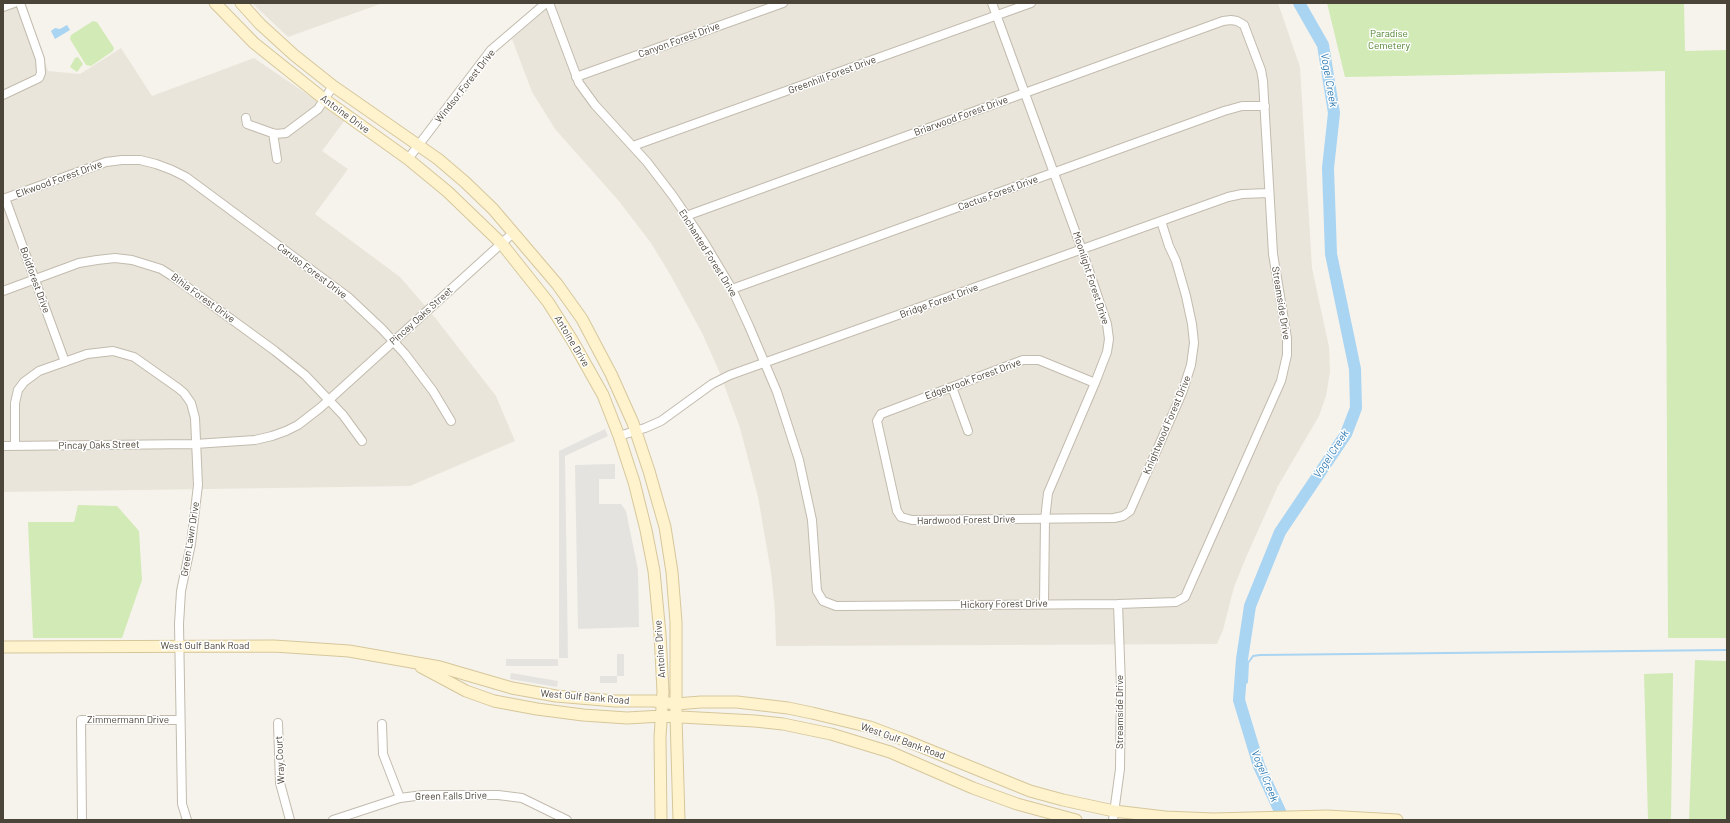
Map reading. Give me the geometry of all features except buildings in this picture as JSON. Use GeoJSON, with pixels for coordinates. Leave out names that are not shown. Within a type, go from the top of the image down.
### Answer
{"type":"FeatureCollection","features":[{"type":"Feature","properties":{"kind":"main road","name":"Antoine Drive"},"geometry":{"type":"LineString","coordinates":[[215,3],[247,36],[324,99],[408,160],[448,192],[502,244],[548,302],[603,394],[634,482],[654,571],[661,647],[661,820]]}},
{"type":"Feature","properties":{"kind":"main road","name":"Antoine Drive"},"geometry":{"type":"LineString","coordinates":[[241,3],[260,24],[294,55],[333,86],[438,159],[465,182],[493,209],[557,284],[582,319],[611,374],[635,431],[656,491],[668,542],[676,622],[676,717],[679,820]]}},
{"type":"Feature","properties":{"kind":"main road"},"geometry":{"type":"LineString","coordinates":[[247,36],[260,24]]}},
{"type":"Feature","properties":{"kind":"main road","name":"West Gulf Bank Road"},"geometry":{"type":"LineString","coordinates":[[3,647],[304,647],[349,651],[440,667],[512,688],[556,696],[676,704],[737,702],[788,708],[837,718],[870,727],[907,740],[1011,784],[1114,815],[1242,819],[1327,816],[1398,820]]}},
{"type":"Feature","properties":{"kind":"main road","name":"West Gulf Bank Road"},"geometry":{"type":"LineString","coordinates":[[406,661],[419,666],[466,691],[494,700],[554,712],[627,718],[662,716],[735,719],[783,724],[831,734],[890,752],[973,788],[1004,799],[1059,818],[1076,820]]}},
{"type":"Feature","properties":{"kind":"main road"},"geometry":{"type":"LineString","coordinates":[[554,712],[556,696]]}},
{"type":"Feature","properties":{"kind":"main road"},"geometry":{"type":"LineString","coordinates":[[735,719],[737,702]]}},
{"type":"Feature","properties":{"kind":"main road"},"geometry":{"type":"LineString","coordinates":[[783,724],[788,708]]}},
{"type":"Feature","properties":{"kind":"main road"},"geometry":{"type":"LineString","coordinates":[[1004,799],[1011,784]]}},
{"type":"Feature","properties":{"kind":"street"},"geometry":{"type":"LineString","coordinates":[[3,7],[14,3]]}},
{"type":"Feature","properties":{"kind":"street"},"geometry":{"type":"LineString","coordinates":[[3,95],[39,78],[42,73],[41,64],[20,3]]}},
{"type":"Feature","properties":{"kind":"street","name":"Enchanted Forest Drive"},"geometry":{"type":"LineString","coordinates":[[547,3],[576,77],[585,93],[633,146],[686,216],[732,289],[777,392],[790,431],[806,491],[814,542],[818,591],[823,601]]}},
{"type":"Feature","properties":{"kind":"street","name":"Windsor Forest Drive"},"geometry":{"type":"LineString","coordinates":[[408,160],[491,50],[547,3]]}},
{"type":"Feature","properties":{"kind":"street","name":"Canyon Forest Drive"},"geometry":{"type":"LineString","coordinates":[[576,77],[783,3]]}},
{"type":"Feature","properties":{"kind":"street","name":"Moonlight Forest Drive"},"geometry":{"type":"LineString","coordinates":[[992,3],[1082,250],[1108,332],[1107,352],[1048,493],[1045,519],[1044,603]]}},
{"type":"Feature","properties":{"kind":"street","name":"Greenhill Forest Drive"},"geometry":{"type":"LineString","coordinates":[[633,146],[1031,3]]}},
{"type":"Feature","properties":{"kind":"street","name":"Briarwood Forest Drive"},"geometry":{"type":"LineString","coordinates":[[686,216],[1223,21],[1237,20]]}},
{"type":"Feature","properties":{"kind":"street","name":"Streamside Drive"},"geometry":{"type":"LineString","coordinates":[[1185,597],[1281,381],[1286,364],[1287,338],[1273,254],[1265,106],[1261,70],[1244,25],[1237,20]]}},
{"type":"Feature","properties":{"kind":"street"},"geometry":{"type":"LineString","coordinates":[[246,118],[247,124],[273,133],[281,134],[291,131],[318,109],[333,86]]}},
{"type":"Feature","properties":{"kind":"street","name":"Cactus Forest Drive"},"geometry":{"type":"LineString","coordinates":[[732,289],[1224,111],[1242,106],[1265,106]]}},
{"type":"Feature","properties":{"kind":"street"},"geometry":{"type":"LineString","coordinates":[[273,133],[277,160]]}},
{"type":"Feature","properties":{"kind":"street","name":"Elkwood Forest Drive"},"geometry":{"type":"LineString","coordinates":[[4,199],[106,162],[140,160]]}},
{"type":"Feature","properties":{"kind":"street","name":"Caruso Forest Drive"},"geometry":{"type":"LineString","coordinates":[[140,160],[156,164],[186,177],[348,297],[394,341],[433,391],[451,421]]}},
{"type":"Feature","properties":{"kind":"street","name":"Bridge Forest Drive"},"geometry":{"type":"LineString","coordinates":[[619,436],[661,421],[714,383],[730,375],[1228,197],[1242,194],[1269,193]]}},
{"type":"Feature","properties":{"kind":"street","name":"Boldforest Drive"},"geometry":{"type":"LineString","coordinates":[[4,199],[65,362]]}},
{"type":"Feature","properties":{"kind":"street","name":"Knightwood Forest Drive"},"geometry":{"type":"LineString","coordinates":[[1130,511],[1182,393],[1191,364],[1194,343],[1192,324],[1186,296],[1176,261],[1169,246],[1161,221]]}},
{"type":"Feature","properties":{"kind":"street","name":"Pincay Oaks Street"},"geometry":{"type":"LineString","coordinates":[[3,446],[195,444],[255,440],[272,436],[298,425],[329,399],[513,233]]}},
{"type":"Feature","properties":{"kind":"street","name":"Bihia Forest Drive"},"geometry":{"type":"LineString","coordinates":[[3,291],[79,263],[97,260],[115,258],[132,260],[161,269],[275,351],[305,375],[343,415],[362,441]]}},
{"type":"Feature","properties":{"kind":"street","name":"Green Lawn Drive"},"geometry":{"type":"LineString","coordinates":[[15,446],[15,403],[18,390],[24,382],[33,374],[87,354],[105,351],[120,352],[141,360],[178,388],[188,398],[194,410],[198,485],[191,544],[181,591],[179,609],[182,804],[187,820]]}},
{"type":"Feature","properties":{"kind":"street","name":"Edgebrook Forest Drive"},"geometry":{"type":"LineString","coordinates":[[877,421],[881,414],[1023,360],[1039,360],[1095,383]]}},
{"type":"Feature","properties":{"kind":"street"},"geometry":{"type":"LineString","coordinates":[[952,387],[968,431]]}},
{"type":"Feature","properties":{"kind":"street","name":"Hardwood Forest Drive"},"geometry":{"type":"LineString","coordinates":[[877,421],[895,507],[901,517],[912,520],[1114,518],[1123,516],[1130,511]]}},
{"type":"Feature","properties":{"kind":"street","name":"Hickory Forest Drive"},"geometry":{"type":"LineString","coordinates":[[823,601],[836,606],[1044,603],[1118,604],[1176,602],[1185,597]]}},
{"type":"Feature","properties":{"kind":"street","name":"Streamside Drive"},"geometry":{"type":"LineString","coordinates":[[1114,815],[1120,769],[1121,686],[1118,604]]}},
{"type":"Feature","properties":{"kind":"street","name":"Zimmermann Drive"},"geometry":{"type":"LineString","coordinates":[[82,820],[81,720],[180,720]]}},
{"type":"Feature","properties":{"kind":"street","name":"Wray Court"},"geometry":{"type":"LineString","coordinates":[[278,723],[280,784],[290,820]]}},
{"type":"Feature","properties":{"kind":"street"},"geometry":{"type":"LineString","coordinates":[[382,724],[383,754],[400,798]]}},
{"type":"Feature","properties":{"kind":"street","name":"Green Falls Drive"},"geometry":{"type":"LineString","coordinates":[[333,820],[400,798],[423,795],[498,795],[522,798],[567,820]]}},
{"type":"Feature","properties":{"kind":"shaded area"},"geometry":{"type":"Polygon","coordinates":[[[3,3],[25,3],[48,71],[80,74],[121,48],[152,96],[254,58],[345,120],[322,151],[348,169],[315,214],[400,277],[433,315],[496,396],[515,441],[410,486],[3,492],[3,3]]]}},
{"type":"Feature","properties":{"kind":"shaded area"},"geometry":{"type":"Polygon","coordinates":[[[252,3],[383,3],[288,37],[252,3]]]}},
{"type":"Feature","properties":{"kind":"shaded area"},"geometry":{"type":"Polygon","coordinates":[[[540,3],[1278,3],[1300,67],[1312,268],[1329,347],[1330,372],[1326,396],[1319,416],[1278,486],[1247,555],[1234,587],[1223,630],[1217,644],[776,646],[775,611],[771,572],[758,497],[740,428],[719,371],[702,333],[651,243],[618,200],[555,129],[532,92],[512,39],[543,12],[540,3]]]}},
{"type":"Feature","properties":{"kind":"shaded area"},"geometry":{"type":"Polygon","coordinates":[[[605,429],[608,436],[565,456],[568,658],[559,658],[559,451],[605,429]]]}},
{"type":"Feature","properties":{"kind":"shaded area"},"geometry":{"type":"Polygon","coordinates":[[[615,464],[615,479],[599,479],[599,504],[621,504],[626,511],[638,570],[639,627],[578,629],[575,465],[615,464]]]}},
{"type":"Feature","properties":{"kind":"shaded area"},"geometry":{"type":"Polygon","coordinates":[[[617,654],[624,654],[624,676],[617,676],[617,654]]]}},
{"type":"Feature","properties":{"kind":"shaded area"},"geometry":{"type":"Polygon","coordinates":[[[506,659],[558,659],[558,666],[506,666],[506,659]]]}},
{"type":"Feature","properties":{"kind":"shaded area"},"geometry":{"type":"Polygon","coordinates":[[[511,673],[558,681],[557,687],[510,679],[511,673]]]}},
{"type":"Feature","properties":{"kind":"shaded area"},"geometry":{"type":"Polygon","coordinates":[[[600,676],[617,676],[617,683],[600,683],[600,676]]]}},
{"type":"Feature","properties":{"kind":"green space","name":"Paradise Cemetery"},"geometry":{"type":"Polygon","coordinates":[[[1327,3],[1684,3],[1685,51],[1727,50],[1727,638],[1668,638],[1665,71],[1345,77],[1327,3]]]}},
{"type":"Feature","properties":{"kind":"green space"},"geometry":{"type":"Polygon","coordinates":[[[93,21],[97,22],[114,48],[113,51],[91,66],[86,65],[70,39],[71,35],[93,21]]]}},
{"type":"Feature","properties":{"kind":"green space"},"geometry":{"type":"Polygon","coordinates":[[[78,57],[83,64],[77,72],[70,67],[75,58],[78,57]]]}},
{"type":"Feature","properties":{"kind":"green space"},"geometry":{"type":"Polygon","coordinates":[[[78,505],[117,506],[139,531],[142,580],[122,638],[33,638],[28,522],[74,522],[78,505]]]}},
{"type":"Feature","properties":{"kind":"green space"},"geometry":{"type":"Polygon","coordinates":[[[1695,660],[1727,661],[1727,820],[1689,820],[1695,660]]]}},
{"type":"Feature","properties":{"kind":"green space"},"geometry":{"type":"Polygon","coordinates":[[[1673,673],[1671,820],[1648,820],[1644,674],[1673,673]]]}},
{"type":"Feature","properties":{"kind":"water"},"geometry":{"type":"Polygon","coordinates":[[[67,25],[70,30],[55,39],[51,31],[55,28],[60,29],[67,25]]]}},
{"type":"Feature","properties":{"kind":"waterway","name":"Vogel Creek"},"geometry":{"type":"LineString","coordinates":[[1284,820],[1259,766],[1239,700],[1242,659],[1250,606],[1280,532],[1346,434],[1356,408],[1355,369],[1331,254],[1328,168],[1334,113],[1323,45],[1299,3]]}},
{"type":"Feature","properties":{"kind":"waterway"},"geometry":{"type":"LineString","coordinates":[[1240,689],[1247,682],[1248,663],[1253,656],[1260,655],[1727,650]]}}]}
